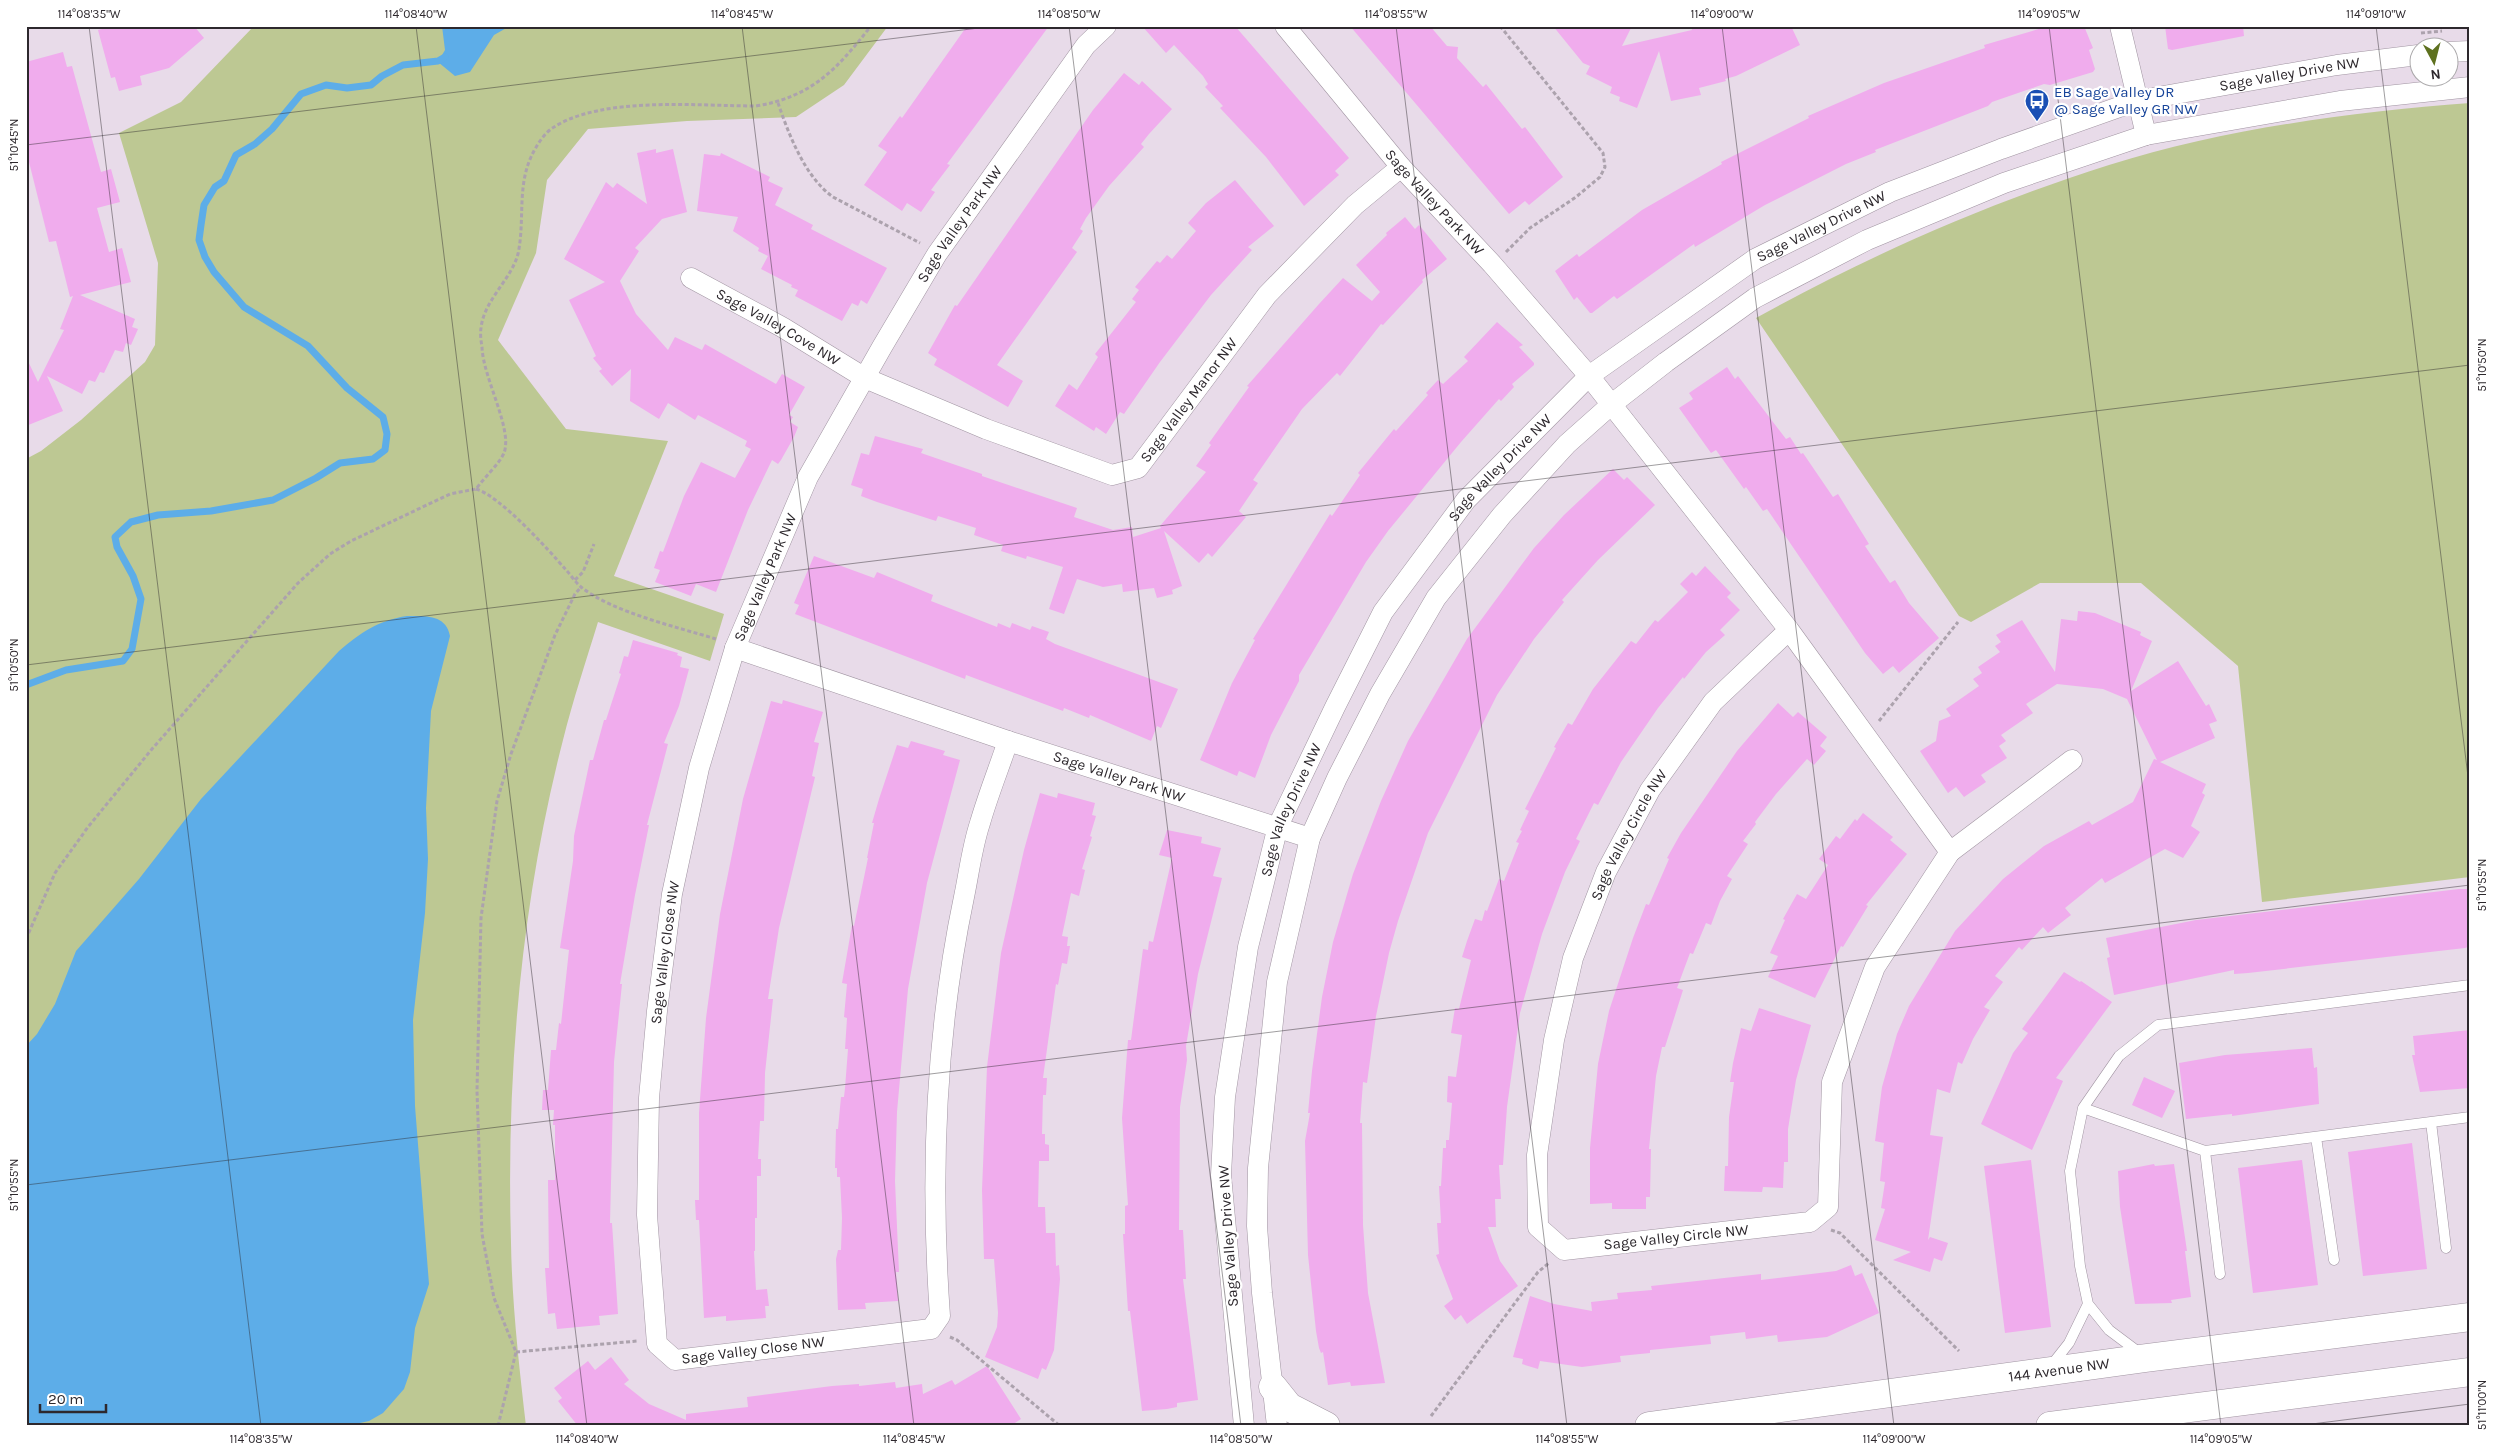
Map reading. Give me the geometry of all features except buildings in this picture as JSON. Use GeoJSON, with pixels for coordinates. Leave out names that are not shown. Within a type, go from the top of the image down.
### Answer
{"type":"FeatureCollection","features":[{"type":"Feature","properties":{"kind":"main road","name":"144 Avenue NW"},"geometry":{"type":"LineString","coordinates":[[1649,1426],[2146,1358],[2470,1317]]}},
{"type":"Feature","properties":{"kind":"main road"},"geometry":{"type":"LineString","coordinates":[[2050,1426],[2470,1372]]}},
{"type":"Feature","properties":{"kind":"main road"},"geometry":{"type":"LineString","coordinates":[[1273,1387],[1289,1407],[1326,1426]]}},
{"type":"Feature","properties":{"kind":"street","name":"Sage Valley Park NW"},"geometry":{"type":"LineString","coordinates":[[1106,26],[1086,45],[937,254],[808,477],[736,648],[1008,741],[1278,826],[1310,838]]}},
{"type":"Feature","properties":{"kind":"street","name":"Sage Valley Park NW"},"geometry":{"type":"LineString","coordinates":[[1285,26],[1401,167],[1492,264],[1589,376]]}},
{"type":"Feature","properties":{"kind":"street"},"geometry":{"type":"LineString","coordinates":[[2120,26],[2136,101],[2146,135]]}},
{"type":"Feature","properties":{"kind":"street","name":"Sage Valley Drive NW"},"geometry":{"type":"LineString","coordinates":[[1244,1426],[1221,1175],[1225,1096],[1248,947],[1278,826],[1383,612],[1466,500],[1589,376],[1755,259],[1890,192],[2136,101],[2338,66],[2408,56]]}},
{"type":"Feature","properties":{"kind":"street","name":"Sage Valley Drive NW"},"geometry":{"type":"LineString","coordinates":[[1277,1426],[1259,1255],[1258,1168],[1277,982],[1310,838],[1337,778],[1380,694],[1436,598],[1502,515],[1568,444],[1612,404],[1755,298],[1867,240],[2004,183],[2146,135],[2340,101],[2470,87]]}},
{"type":"Feature","properties":{"kind":"street","name":"Sage Valley Manor NW"},"geometry":{"type":"LineString","coordinates":[[865,378],[986,429],[1112,475],[1138,468],[1267,295],[1355,205],[1401,167]]}},
{"type":"Feature","properties":{"kind":"street","name":"Sage Valley Cove NW"},"geometry":{"type":"LineString","coordinates":[[690,278],[782,327],[865,378]]}},
{"type":"Feature","properties":{"kind":"street"},"geometry":{"type":"LineString","coordinates":[[1589,376],[1789,630],[1950,852]]}},
{"type":"Feature","properties":{"kind":"street","name":"Sage Valley Circle NW"},"geometry":{"type":"LineString","coordinates":[[1789,630],[1713,702],[1650,790],[1606,872],[1573,958],[1554,1040],[1537,1155],[1538,1227],[1564,1250],[1810,1222]]}},
{"type":"Feature","properties":{"kind":"street","name":"Sage Valley Close NW"},"geometry":{"type":"LineString","coordinates":[[736,648],[699,768],[672,894],[657,1011],[649,1098],[648,1214],[657,1344],[675,1360],[931,1329]]}},
{"type":"Feature","properties":{"kind":"street"},"geometry":{"type":"LineString","coordinates":[[931,1329],[940,1316],[936,1260],[935,1138],[940,1045],[957,932],[979,825],[1008,741]]}},
{"type":"Feature","properties":{"kind":"street"},"geometry":{"type":"LineString","coordinates":[[1810,1222],[1828,1207],[1832,1082],[1876,967],[1950,852],[2072,760]]}},
{"type":"Feature","properties":{"kind":"lane"},"geometry":{"type":"LineString","coordinates":[[2146,1358],[2109,1330],[2088,1304],[2080,1266],[2070,1171],[2084,1108],[2119,1056],[2158,1024],[2470,985]]}},
{"type":"Feature","properties":{"kind":"lane"},"geometry":{"type":"LineString","coordinates":[[2084,1108],[2205,1151],[2470,1117]]}},
{"type":"Feature","properties":{"kind":"lane"},"geometry":{"type":"LineString","coordinates":[[2431,1122],[2446,1248]]}},
{"type":"Feature","properties":{"kind":"lane"},"geometry":{"type":"LineString","coordinates":[[2316,1136],[2334,1260]]}},
{"type":"Feature","properties":{"kind":"lane"},"geometry":{"type":"LineString","coordinates":[[2205,1151],[2220,1274]]}},
{"type":"Feature","properties":{"kind":"lane"},"geometry":{"type":"LineString","coordinates":[[2045,1373],[2069,1343],[2088,1304]]}},
{"type":"Feature","properties":{"kind":"path"},"geometry":{"type":"LineString","coordinates":[[476,489],[503,455],[507,442],[504,426],[486,375],[480,328],[486,312],[517,256],[521,233],[523,180],[532,156],[542,138],[553,128],[569,119],[610,108],[756,106],[778,103],[821,81],[835,70],[871,26]]}},
{"type":"Feature","properties":{"kind":"path"},"geometry":{"type":"LineString","coordinates":[[1492,264],[1530,228],[1576,197],[1600,177],[1605,167],[1604,153],[1500,26]]}},
{"type":"Feature","properties":{"kind":"path"},"geometry":{"type":"LineString","coordinates":[[778,103],[786,124],[820,188],[937,254]]}},
{"type":"Feature","properties":{"kind":"path"},"geometry":{"type":"LineString","coordinates":[[26,939],[55,873],[88,827],[152,749],[298,583],[330,554],[351,541],[450,494],[476,489],[484,491],[539,542],[581,587],[613,605],[736,648]]}},
{"type":"Feature","properties":{"kind":"path"},"geometry":{"type":"LineString","coordinates":[[575,580],[583,572],[594,544]]}},
{"type":"Feature","properties":{"kind":"path"},"geometry":{"type":"LineString","coordinates":[[498,1426],[516,1352],[494,1298],[482,1234],[477,1092],[480,918],[497,801],[511,754],[555,635],[575,594],[581,587]]}},
{"type":"Feature","properties":{"kind":"path"},"geometry":{"type":"LineString","coordinates":[[1867,738],[1958,622]]}},
{"type":"Feature","properties":{"kind":"path"},"geometry":{"type":"LineString","coordinates":[[1810,1222],[1840,1234],[1959,1351]]}},
{"type":"Feature","properties":{"kind":"path"},"geometry":{"type":"LineString","coordinates":[[1431,1416],[1538,1272],[1564,1250]]}},
{"type":"Feature","properties":{"kind":"path"},"geometry":{"type":"LineString","coordinates":[[931,1329],[957,1340],[1060,1426]]}},
{"type":"Feature","properties":{"kind":"path"},"geometry":{"type":"LineString","coordinates":[[516,1352],[636,1341],[657,1344]]}},
{"type":"Feature","properties":{"kind":"green space"},"geometry":{"type":"Polygon","coordinates":[[[254,26],[888,26],[844,85],[796,117],[687,121],[588,129],[547,180],[536,253],[498,340],[566,429],[668,441],[614,576],[724,614],[710,661],[598,622],[563,740],[536,864],[519,989],[514,1053],[510,1180],[512,1266],[516,1334],[526,1426],[26,1426],[26,459],[41,451],[81,420],[145,362],[155,345],[158,263],[119,133],[181,102],[254,26]]]}},
{"type":"Feature","properties":{"kind":"green space"},"geometry":{"type":"Polygon","coordinates":[[[2470,103],[2470,877],[2262,902],[2238,666],[2141,583],[2040,583],[1971,622],[1959,616],[1756,318],[1841,273],[1928,233],[2063,180],[2109,165],[2197,141],[2288,124],[2379,111],[2470,103]]]}},
{"type":"Feature","properties":{"kind":"water"},"geometry":{"type":"Polygon","coordinates":[[[442,26],[510,26],[494,35],[470,72],[455,76],[438,62],[445,50],[442,26]]]}},
{"type":"Feature","properties":{"kind":"water"},"geometry":{"type":"Polygon","coordinates":[[[407,616],[439,620],[448,629],[450,636],[431,711],[426,808],[428,859],[425,913],[413,1020],[415,1106],[429,1284],[415,1328],[410,1372],[404,1389],[383,1413],[369,1421],[346,1426],[26,1426],[26,1046],[37,1034],[55,1004],[76,951],[139,879],[201,799],[339,651],[370,628],[407,616]]]}},
{"type":"Feature","properties":{"kind":"waterway"},"geometry":{"type":"LineString","coordinates":[[26,685],[66,670],[123,661],[132,649],[141,599],[133,576],[117,547],[115,537],[131,522],[158,515],[211,511],[273,500],[316,478],[340,463],[373,459],[385,450],[387,434],[383,417],[347,388],[308,346],[244,307],[214,272],[205,257],[199,240],[204,205],[215,187],[224,181],[236,155],[255,144],[272,129],[301,94],[326,85],[347,88],[371,85],[382,76],[403,65],[438,61],[445,57]]}},
{"type":"Feature","properties":{"kind":"place","name":"EB Sage Valley DR @ Sage Valley GR NW"},"geometry":{"type":"Point","coordinates":[2037,122]}}]}
